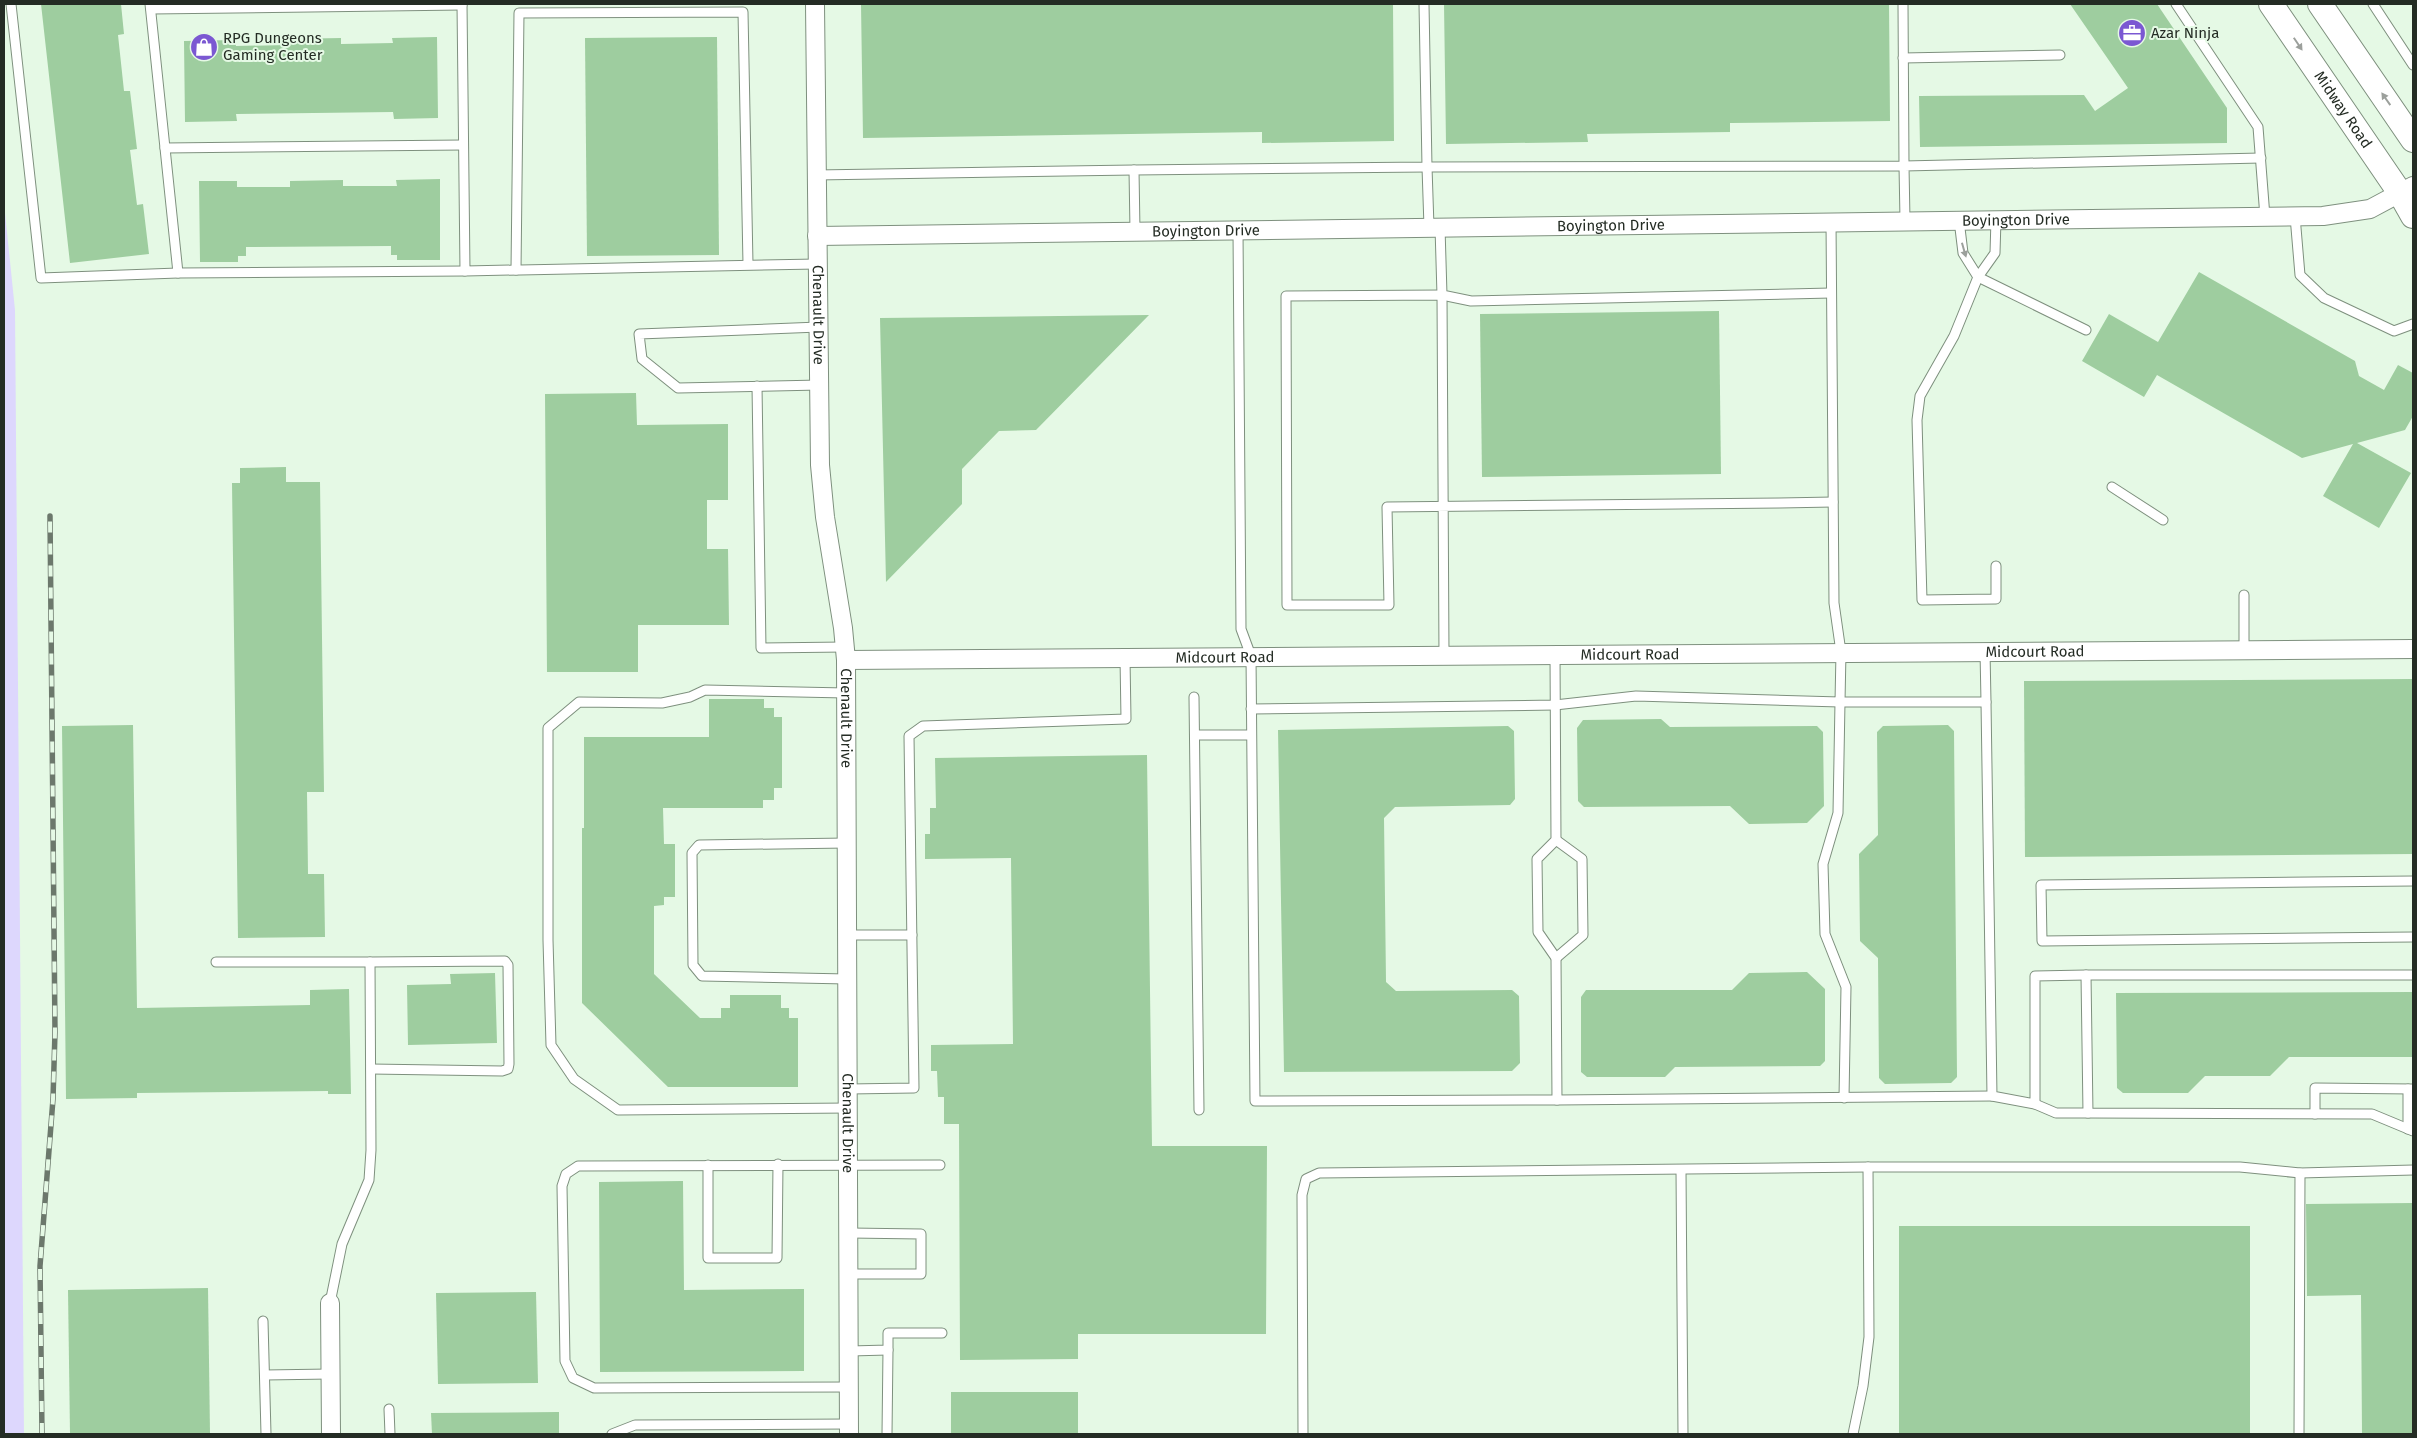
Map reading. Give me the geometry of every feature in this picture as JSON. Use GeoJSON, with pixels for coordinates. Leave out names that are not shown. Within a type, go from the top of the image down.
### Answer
{"type":"FeatureCollection","features":[{"type":"Feature","properties":{"kind":"main road","name":"Midway Road"},"geometry":{"type":"LineString","coordinates":[[2271,4],[2407,190],[2413,216]]}},
{"type":"Feature","properties":{"kind":"main road"},"geometry":{"type":"LineString","coordinates":[[2320,4],[2413,140]]}},
{"type":"Feature","properties":{"kind":"street","name":"Chenault Drive"},"geometry":{"type":"LineString","coordinates":[[815,4],[820,465],[825,517],[846,654],[850,1233],[849,1429]]}},
{"type":"Feature","properties":{"kind":"street","name":"Boyington Drive"},"geometry":{"type":"LineString","coordinates":[[817,236],[2335,215],[2370,209],[2407,190]]}},
{"type":"Feature","properties":{"kind":"street","name":"Midcourt Road"},"geometry":{"type":"LineString","coordinates":[[846,654],[1125,658],[2413,649]]}},
{"type":"Feature","properties":{"kind":"street"},"geometry":{"type":"LineString","coordinates":[[330,1303],[331,1434]]}},
{"type":"Feature","properties":{"kind":"lane"},"geometry":{"type":"LineString","coordinates":[[11,4],[41,278],[178,274],[817,264]]}},
{"type":"Feature","properties":{"kind":"lane"},"geometry":{"type":"LineString","coordinates":[[178,274],[150,6],[462,4],[464,271]]}},
{"type":"Feature","properties":{"kind":"lane"},"geometry":{"type":"LineString","coordinates":[[1424,4],[1427,168],[1442,295],[1444,655]]}},
{"type":"Feature","properties":{"kind":"lane"},"geometry":{"type":"LineString","coordinates":[[1902,4],[1905,220]]}},
{"type":"Feature","properties":{"kind":"lane"},"geometry":{"type":"LineString","coordinates":[[2176,4],[2258,126],[2265,217]]}},
{"type":"Feature","properties":{"kind":"lane"},"geometry":{"type":"LineString","coordinates":[[2373,4],[2413,65]]}},
{"type":"Feature","properties":{"kind":"lane"},"geometry":{"type":"LineString","coordinates":[[516,270],[519,13],[743,12],[748,264]]}},
{"type":"Feature","properties":{"kind":"lane"},"geometry":{"type":"LineString","coordinates":[[1903,58],[2060,55]]}},
{"type":"Feature","properties":{"kind":"lane"},"geometry":{"type":"LineString","coordinates":[[165,148],[463,145]]}},
{"type":"Feature","properties":{"kind":"lane"},"geometry":{"type":"LineString","coordinates":[[816,175],[1134,170],[1904,166],[2261,158]]}},
{"type":"Feature","properties":{"kind":"lane"},"geometry":{"type":"LineString","coordinates":[[1134,170],[1135,231]]}},
{"type":"Feature","properties":{"kind":"lane"},"geometry":{"type":"LineString","coordinates":[[2295,216],[2300,275],[2324,298],[2394,330],[2413,324]]}},
{"type":"Feature","properties":{"kind":"lane"},"geometry":{"type":"LineString","coordinates":[[1996,219],[1996,253],[1978,277],[1954,336],[1920,396],[1918,420],[1922,600],[1996,599],[1996,566]]}},
{"type":"Feature","properties":{"kind":"lane"},"geometry":{"type":"LineString","coordinates":[[1959,220],[1963,253],[1978,277],[2086,330]]}},
{"type":"Feature","properties":{"kind":"lane"},"geometry":{"type":"LineString","coordinates":[[1831,221],[1834,603],[1841,652],[1838,813],[1823,864],[1825,934],[1846,987],[1844,1098]]}},
{"type":"Feature","properties":{"kind":"lane"},"geometry":{"type":"LineString","coordinates":[[1238,230],[1241,629],[1251,656],[1255,1101],[1992,1096],[2034,1104],[2056,1113],[2315,1114],[2372,1114],[2410,1130],[2411,1089],[2315,1088],[2315,1114]]}},
{"type":"Feature","properties":{"kind":"lane"},"geometry":{"type":"LineString","coordinates":[[1831,293],[1471,301],[1442,295],[1286,296],[1287,605],[1389,605],[1387,507],[1833,502]]}},
{"type":"Feature","properties":{"kind":"lane"},"geometry":{"type":"LineString","coordinates":[[818,327],[639,334],[642,360],[678,388],[820,385]]}},
{"type":"Feature","properties":{"kind":"lane"},"geometry":{"type":"LineString","coordinates":[[757,386],[761,648],[846,654]]}},
{"type":"Feature","properties":{"kind":"lane"},"geometry":{"type":"LineString","coordinates":[[2112,487],[2163,520]]}},
{"type":"Feature","properties":{"kind":"lane"},"geometry":{"type":"LineString","coordinates":[[2244,595],[2244,650]]}},
{"type":"Feature","properties":{"kind":"lane"},"geometry":{"type":"LineString","coordinates":[[1985,652],[1992,1096]]}},
{"type":"Feature","properties":{"kind":"lane"},"geometry":{"type":"LineString","coordinates":[[1555,654],[1556,840],[1537,859],[1538,932],[1556,958],[1557,1100]]}},
{"type":"Feature","properties":{"kind":"lane"},"geometry":{"type":"LineString","coordinates":[[848,1090],[914,1088],[909,736],[922,726],[1126,720],[1125,658]]}},
{"type":"Feature","properties":{"kind":"lane"},"geometry":{"type":"LineString","coordinates":[[846,693],[705,690],[690,697],[662,703],[579,702],[563,713],[548,728],[548,940],[551,1045],[574,1079],[618,1110],[849,1108]]}},
{"type":"Feature","properties":{"kind":"lane"},"geometry":{"type":"LineString","coordinates":[[1251,709],[1555,705],[1636,696],[1840,702],[1986,702]]}},
{"type":"Feature","properties":{"kind":"lane"},"geometry":{"type":"LineString","coordinates":[[1194,697],[1200,1110]]}},
{"type":"Feature","properties":{"kind":"lane"},"geometry":{"type":"LineString","coordinates":[[1195,736],[1251,735]]}},
{"type":"Feature","properties":{"kind":"lane"},"geometry":{"type":"LineString","coordinates":[[1556,840],[1582,859],[1582,935],[1556,958]]}},
{"type":"Feature","properties":{"kind":"lane"},"geometry":{"type":"LineString","coordinates":[[847,843],[699,845],[692,853],[693,965],[702,976],[847,980]]}},
{"type":"Feature","properties":{"kind":"lane"},"geometry":{"type":"LineString","coordinates":[[2413,881],[2042,885],[2042,941],[2413,937]]}},
{"type":"Feature","properties":{"kind":"lane"},"geometry":{"type":"LineString","coordinates":[[847,936],[912,935]]}},
{"type":"Feature","properties":{"kind":"lane"},"geometry":{"type":"LineString","coordinates":[[216,962],[505,961],[508,965],[508,1069],[502,1071],[371,1069]]}},
{"type":"Feature","properties":{"kind":"lane"},"geometry":{"type":"LineString","coordinates":[[330,1303],[342,1244],[369,1180],[370,962]]}},
{"type":"Feature","properties":{"kind":"lane"},"geometry":{"type":"LineString","coordinates":[[2086,975],[2088,1113]]}},
{"type":"Feature","properties":{"kind":"lane"},"geometry":{"type":"LineString","coordinates":[[2034,1104],[2035,976],[2413,975]]}},
{"type":"Feature","properties":{"kind":"lane"},"geometry":{"type":"LineString","coordinates":[[708,1165],[708,1258],[778,1258],[778,1164]]}},
{"type":"Feature","properties":{"kind":"lane"},"geometry":{"type":"LineString","coordinates":[[850,1387],[594,1388],[573,1378],[565,1361],[562,1186],[566,1174],[578,1166],[940,1165]]}},
{"type":"Feature","properties":{"kind":"lane"},"geometry":{"type":"LineString","coordinates":[[1853,1434],[1863,1386],[1869,1337],[1868,1167]]}},
{"type":"Feature","properties":{"kind":"lane"},"geometry":{"type":"LineString","coordinates":[[1303,1434],[1302,1195],[1306,1179],[1319,1174],[1868,1167],[2240,1167],[2300,1173],[2413,1170]]}},
{"type":"Feature","properties":{"kind":"lane"},"geometry":{"type":"LineString","coordinates":[[1681,1170],[1683,1434]]}},
{"type":"Feature","properties":{"kind":"lane"},"geometry":{"type":"LineString","coordinates":[[2299,1434],[2300,1173]]}},
{"type":"Feature","properties":{"kind":"lane"},"geometry":{"type":"LineString","coordinates":[[850,1233],[921,1234],[921,1274],[850,1274]]}},
{"type":"Feature","properties":{"kind":"lane"},"geometry":{"type":"LineString","coordinates":[[263,1321],[266,1434]]}},
{"type":"Feature","properties":{"kind":"lane"},"geometry":{"type":"LineString","coordinates":[[888,1434],[888,1334],[942,1333]]}},
{"type":"Feature","properties":{"kind":"lane"},"geometry":{"type":"LineString","coordinates":[[850,1351],[888,1350]]}},
{"type":"Feature","properties":{"kind":"lane"},"geometry":{"type":"LineString","coordinates":[[265,1375],[330,1374]]}},
{"type":"Feature","properties":{"kind":"lane"},"geometry":{"type":"LineString","coordinates":[[390,1409],[390,1434]]}},
{"type":"Feature","properties":{"kind":"lane"},"geometry":{"type":"LineString","coordinates":[[612,1434],[635,1425],[849,1429]]}},
{"type":"Feature","properties":{"kind":"shaded area"},"geometry":{"type":"Polygon","coordinates":[[[4,203],[15,310],[24,1434],[4,1434],[4,203]]]}},
{"type":"Feature","properties":{"kind":"building"},"geometry":{"type":"Polygon","coordinates":[[[41,4],[121,4],[124,34],[118,35],[124,91],[130,91],[137,149],[130,150],[137,205],[143,204],[149,254],[70,263],[41,4]]]}},
{"type":"Feature","properties":{"kind":"building"},"geometry":{"type":"Polygon","coordinates":[[[861,4],[1393,4],[1394,141],[1262,143],[1262,132],[863,138],[861,4]]]}},
{"type":"Feature","properties":{"kind":"building"},"geometry":{"type":"Polygon","coordinates":[[[1444,4],[1889,4],[1890,121],[1730,123],[1730,132],[1587,134],[1588,142],[1446,144],[1444,4]]]}},
{"type":"Feature","properties":{"kind":"building"},"geometry":{"type":"Polygon","coordinates":[[[2070,4],[2157,4],[2227,108],[2227,143],[1920,147],[1919,96],[2084,95],[2095,111],[2128,88],[2070,4]]]}},
{"type":"Feature","properties":{"kind":"building"},"geometry":{"type":"Polygon","coordinates":[[[437,37],[438,118],[394,119],[393,112],[236,114],[237,121],[185,122],[184,41],[235,40],[236,46],[288,45],[288,39],[341,38],[341,44],[393,43],[392,38],[437,37]]]}},
{"type":"Feature","properties":{"kind":"building"},"geometry":{"type":"Polygon","coordinates":[[[717,37],[719,255],[587,256],[585,38],[717,37]]]}},
{"type":"Feature","properties":{"kind":"building"},"geometry":{"type":"Polygon","coordinates":[[[440,179],[440,260],[397,260],[397,255],[391,255],[391,246],[246,247],[246,256],[238,256],[238,262],[200,262],[199,181],[237,181],[237,187],[290,187],[290,181],[343,180],[343,186],[397,186],[396,180],[440,179]]]}},
{"type":"Feature","properties":{"kind":"building"},"geometry":{"type":"Polygon","coordinates":[[[2199,272],[2355,361],[2359,376],[2384,390],[2398,365],[2413,373],[2413,416],[2405,430],[2357,443],[2411,473],[2379,528],[2323,496],[2353,444],[2302,458],[2157,375],[2144,397],[2082,361],[2109,314],[2158,342],[2199,272]]]}},
{"type":"Feature","properties":{"kind":"building"},"geometry":{"type":"Polygon","coordinates":[[[1719,311],[1721,474],[1482,477],[1480,314],[1719,311]]]}},
{"type":"Feature","properties":{"kind":"building"},"geometry":{"type":"Polygon","coordinates":[[[1149,315],[1036,430],[999,431],[962,469],[962,504],[886,582],[880,318],[1149,315]]]}},
{"type":"Feature","properties":{"kind":"building"},"geometry":{"type":"Polygon","coordinates":[[[636,393],[637,425],[728,424],[728,500],[707,500],[707,549],[728,549],[729,625],[638,625],[638,672],[547,672],[545,394],[636,393]]]}},
{"type":"Feature","properties":{"kind":"building"},"geometry":{"type":"Polygon","coordinates":[[[286,467],[286,482],[320,482],[324,792],[307,792],[308,874],[324,874],[325,937],[238,938],[232,483],[240,483],[240,468],[286,467]]]}},
{"type":"Feature","properties":{"kind":"building"},"geometry":{"type":"Polygon","coordinates":[[[2413,679],[2413,854],[2025,857],[2024,681],[2413,679]]]}},
{"type":"Feature","properties":{"kind":"building"},"geometry":{"type":"Polygon","coordinates":[[[709,699],[764,699],[764,708],[774,708],[774,717],[782,717],[782,788],[774,788],[774,800],[763,800],[763,808],[663,808],[664,844],[675,844],[675,897],[664,897],[664,905],[654,906],[654,974],[700,1018],[721,1018],[721,1008],[730,1008],[730,995],[781,995],[781,1008],[789,1008],[789,1018],[798,1018],[798,1087],[668,1087],[582,1003],[584,737],[709,737],[709,699]]]}},
{"type":"Feature","properties":{"kind":"building"},"geometry":{"type":"Polygon","coordinates":[[[1661,719],[1670,727],[1817,726],[1823,732],[1824,806],[1807,823],[1749,824],[1730,806],[1584,807],[1578,801],[1577,728],[1583,720],[1661,719]]]}},
{"type":"Feature","properties":{"kind":"building"},"geometry":{"type":"Polygon","coordinates":[[[133,725],[137,1008],[310,1005],[310,990],[349,989],[351,1094],[328,1094],[328,1091],[137,1093],[137,1098],[66,1099],[62,726],[133,725]]]}},
{"type":"Feature","properties":{"kind":"building"},"geometry":{"type":"Polygon","coordinates":[[[1948,725],[1954,731],[1957,1077],[1951,1083],[1885,1084],[1879,1078],[1878,958],[1860,941],[1859,854],[1878,835],[1877,732],[1883,726],[1948,725]]]}},
{"type":"Feature","properties":{"kind":"building"},"geometry":{"type":"Polygon","coordinates":[[[1508,726],[1514,731],[1515,799],[1510,805],[1395,807],[1384,818],[1386,982],[1396,991],[1512,990],[1519,996],[1520,1063],[1512,1071],[1284,1072],[1278,730],[1508,726]]]}},
{"type":"Feature","properties":{"kind":"building"},"geometry":{"type":"Polygon","coordinates":[[[1147,755],[1152,1146],[1267,1146],[1266,1334],[1078,1334],[1078,1359],[960,1360],[959,1124],[944,1124],[944,1097],[938,1097],[937,1071],[931,1071],[931,1045],[1013,1044],[1011,858],[925,859],[925,834],[930,834],[930,808],[936,808],[935,758],[1147,755]]]}},
{"type":"Feature","properties":{"kind":"building"},"geometry":{"type":"Polygon","coordinates":[[[1807,972],[1825,989],[1825,1061],[1820,1066],[1675,1067],[1665,1077],[1587,1077],[1581,1072],[1581,997],[1586,990],[1732,990],[1749,973],[1807,972]]]}},
{"type":"Feature","properties":{"kind":"building"},"geometry":{"type":"Polygon","coordinates":[[[495,973],[497,1043],[408,1045],[407,985],[451,984],[450,974],[495,973]]]}},
{"type":"Feature","properties":{"kind":"building"},"geometry":{"type":"Polygon","coordinates":[[[2413,992],[2413,1057],[2289,1057],[2270,1076],[2205,1076],[2188,1093],[2123,1093],[2117,1088],[2116,993],[2413,992]]]}},
{"type":"Feature","properties":{"kind":"building"},"geometry":{"type":"Polygon","coordinates":[[[683,1181],[684,1290],[804,1289],[804,1371],[600,1372],[599,1182],[683,1181]]]}},
{"type":"Feature","properties":{"kind":"building"},"geometry":{"type":"Polygon","coordinates":[[[2413,1203],[2413,1434],[2362,1434],[2361,1295],[2307,1296],[2306,1204],[2413,1203]]]}},
{"type":"Feature","properties":{"kind":"building"},"geometry":{"type":"Polygon","coordinates":[[[1899,1226],[2250,1226],[2250,1434],[1899,1434],[1899,1226]]]}},
{"type":"Feature","properties":{"kind":"building"},"geometry":{"type":"Polygon","coordinates":[[[208,1288],[210,1434],[70,1434],[68,1290],[208,1288]]]}},
{"type":"Feature","properties":{"kind":"building"},"geometry":{"type":"Polygon","coordinates":[[[536,1292],[538,1383],[438,1384],[436,1293],[536,1292]]]}},
{"type":"Feature","properties":{"kind":"building"},"geometry":{"type":"Polygon","coordinates":[[[951,1392],[1078,1392],[1078,1434],[951,1434],[951,1392]]]}},
{"type":"Feature","properties":{"kind":"building"},"geometry":{"type":"Polygon","coordinates":[[[559,1412],[559,1434],[432,1434],[431,1413],[559,1412]]]}},
{"type":"Feature","properties":{"kind":"railway"},"geometry":{"type":"LineString","coordinates":[[42,1434],[40,1266],[53,1099],[55,1032],[50,516]]}},
{"type":"Feature","properties":{"kind":"place","name":"Azar Ninja"},"geometry":{"type":"Point","coordinates":[2132,33]}},
{"type":"Feature","properties":{"kind":"place","name":"RPG Dungeons Gaming Center"},"geometry":{"type":"Point","coordinates":[204,47]}}]}
